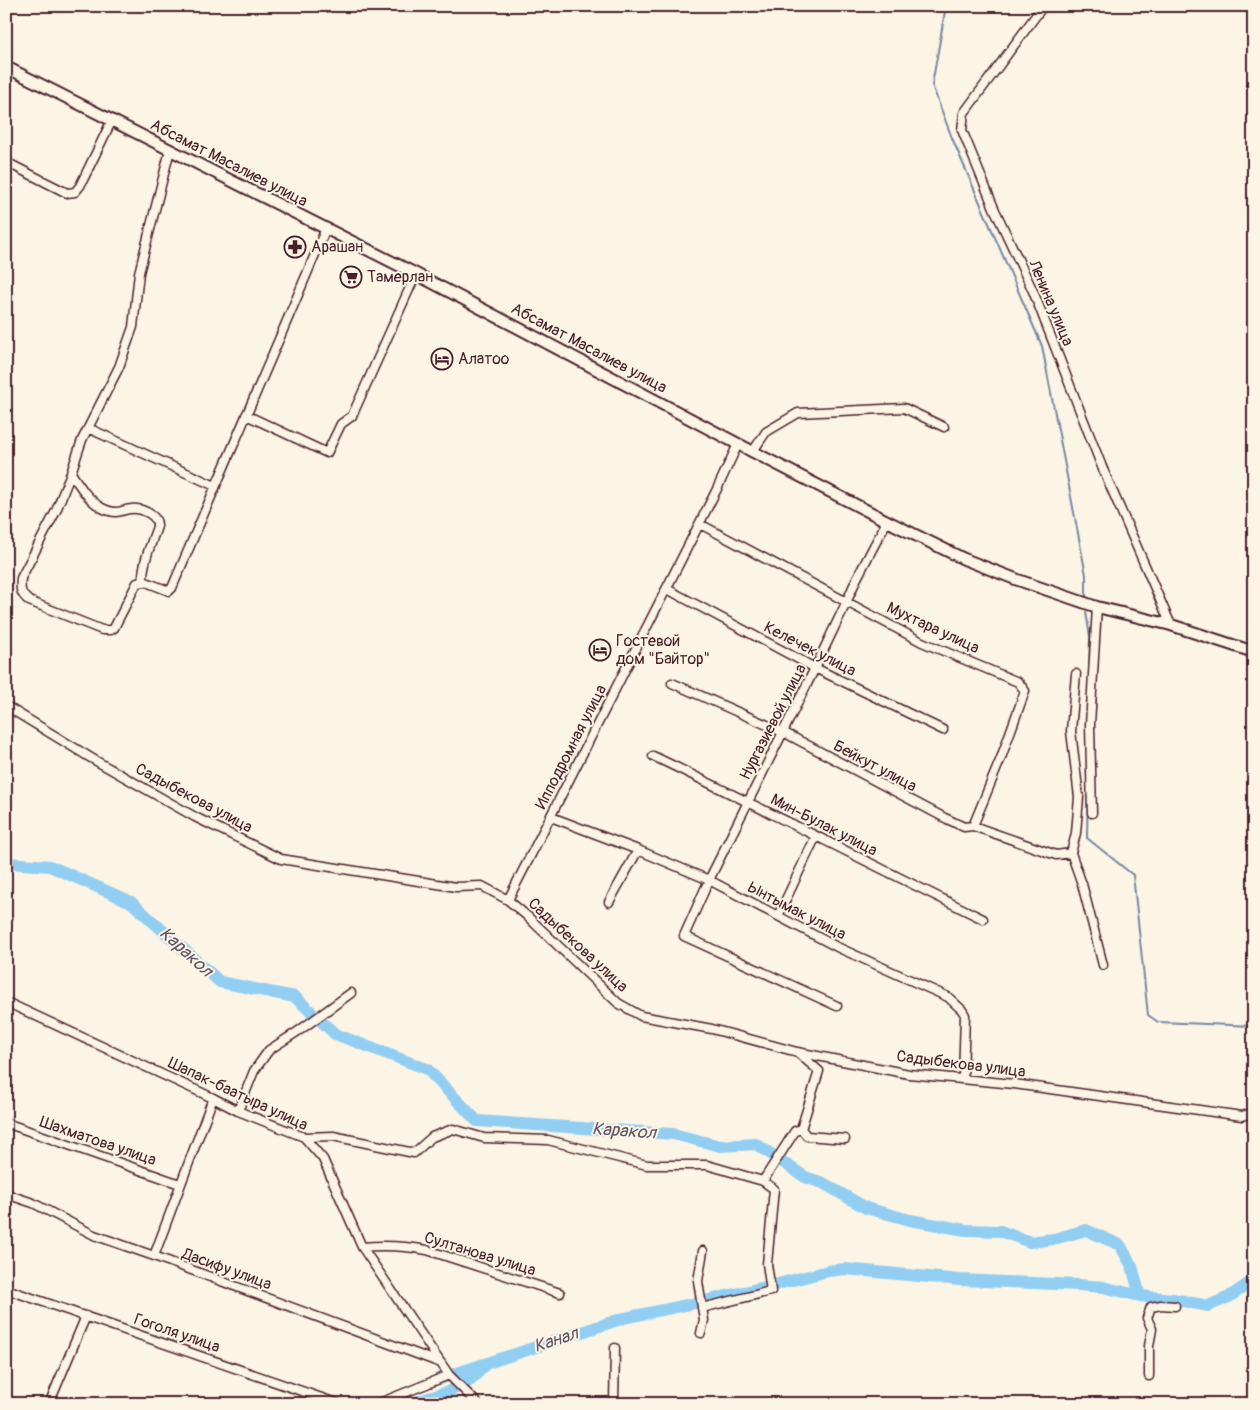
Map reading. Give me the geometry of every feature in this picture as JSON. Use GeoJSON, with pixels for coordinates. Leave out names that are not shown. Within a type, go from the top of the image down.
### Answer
{"type":"FeatureCollection","features":[{"type":"Feature","properties":{"kind":"street","name":"Ленина улица"},"geometry":{"type":"LineString","coordinates":[[1043,6],[964,113],[962,130],[994,208],[1033,291],[1102,467],[1171,625]]}},
{"type":"Feature","properties":{"kind":"street","name":"Абсамат Масалиев улица"},"geometry":{"type":"LineString","coordinates":[[6,67],[416,274],[738,444],[964,559],[1097,607],[1171,625],[1254,652]]}},
{"type":"Feature","properties":{"kind":"street"},"geometry":{"type":"LineString","coordinates":[[6,162],[68,193],[75,192],[80,186],[112,120]]}},
{"type":"Feature","properties":{"kind":"street"},"geometry":{"type":"LineString","coordinates":[[170,150],[138,272],[133,327],[119,367],[82,440],[56,511],[21,578],[20,589],[23,596],[29,601],[108,631],[114,628],[138,583],[143,582],[166,590],[172,588],[326,228]]}},
{"type":"Feature","properties":{"kind":"street"},"geometry":{"type":"LineString","coordinates":[[246,415],[327,454],[341,424],[352,416],[416,274]]}},
{"type":"Feature","properties":{"kind":"street"},"geometry":{"type":"LineString","coordinates":[[753,451],[766,432],[798,413],[904,408],[944,427]]}},
{"type":"Feature","properties":{"kind":"street"},"geometry":{"type":"LineString","coordinates":[[88,428],[215,486]]}},
{"type":"Feature","properties":{"kind":"street","name":"Ипподромная улица"},"geometry":{"type":"LineString","coordinates":[[508,900],[700,524],[738,444]]}},
{"type":"Feature","properties":{"kind":"street"},"geometry":{"type":"LineString","coordinates":[[71,474],[86,495],[101,507],[118,512],[130,508],[139,509],[153,517],[157,526],[147,555],[142,575],[143,582]]}},
{"type":"Feature","properties":{"kind":"street","name":"Нургазиевой улица"},"geometry":{"type":"LineString","coordinates":[[837,1006],[684,936],[709,880],[815,668],[856,580],[887,521]]}},
{"type":"Feature","properties":{"kind":"street","name":"Мухтара улица"},"geometry":{"type":"LineString","coordinates":[[700,524],[922,642],[1018,682],[1025,691],[1001,758],[973,826]]}},
{"type":"Feature","properties":{"kind":"street","name":"Келечек улица"},"geometry":{"type":"LineString","coordinates":[[667,589],[815,668],[943,730]]}},
{"type":"Feature","properties":{"kind":"street"},"geometry":{"type":"LineString","coordinates":[[1092,813],[1090,725],[1097,607]]}},
{"type":"Feature","properties":{"kind":"street"},"geometry":{"type":"LineString","coordinates":[[1076,674],[1071,731],[1078,797],[1076,833],[1071,853],[1082,884],[1102,965]]}},
{"type":"Feature","properties":{"kind":"street","name":"Бейкут улица"},"geometry":{"type":"LineString","coordinates":[[672,683],[783,732],[945,818],[964,826],[973,826],[1056,855],[1071,853]]}},
{"type":"Feature","properties":{"kind":"street","name":"Садыбекова улица"},"geometry":{"type":"LineString","coordinates":[[6,706],[195,818],[281,859],[456,887],[482,886],[508,900],[618,1003],[641,1016],[712,1030],[797,1052],[909,1074],[963,1078],[1242,1116],[1252,1113],[1254,1110]]}},
{"type":"Feature","properties":{"kind":"street","name":"Мин-Булак улица"},"geometry":{"type":"LineString","coordinates":[[653,756],[748,801],[983,919]]}},
{"type":"Feature","properties":{"kind":"street","name":"Ынтымак улица"},"geometry":{"type":"LineString","coordinates":[[551,817],[638,850],[709,880],[837,947],[948,997],[965,1015],[963,1078]]}},
{"type":"Feature","properties":{"kind":"street"},"geometry":{"type":"LineString","coordinates":[[778,916],[816,836]]}},
{"type":"Feature","properties":{"kind":"street"},"geometry":{"type":"LineString","coordinates":[[610,902],[638,850]]}},
{"type":"Feature","properties":{"kind":"street"},"geometry":{"type":"LineString","coordinates":[[238,1111],[254,1071],[269,1050],[351,993]]}},
{"type":"Feature","properties":{"kind":"street","name":"Шапак-баатыра улица"},"geometry":{"type":"LineString","coordinates":[[6,1002],[238,1111],[304,1137],[323,1159],[362,1247],[449,1375],[478,1404]]}},
{"type":"Feature","properties":{"kind":"street"},"geometry":{"type":"LineString","coordinates":[[797,1052],[819,1071]]}},
{"type":"Feature","properties":{"kind":"street"},"geometry":{"type":"LineString","coordinates":[[801,1129],[819,1071],[831,1058]]}},
{"type":"Feature","properties":{"kind":"street"},"geometry":{"type":"LineString","coordinates":[[154,1256],[213,1098]]}},
{"type":"Feature","properties":{"kind":"street","name":"Шахматова улица"},"geometry":{"type":"LineString","coordinates":[[6,1123],[180,1184]]}},
{"type":"Feature","properties":{"kind":"street"},"geometry":{"type":"LineString","coordinates":[[801,1129],[807,1136],[845,1139]]}},
{"type":"Feature","properties":{"kind":"street"},"geometry":{"type":"LineString","coordinates":[[764,1182],[795,1131],[801,1129]]}},
{"type":"Feature","properties":{"kind":"street"},"geometry":{"type":"LineString","coordinates":[[304,1137],[333,1136],[414,1153],[432,1137],[453,1130],[484,1138],[548,1140],[647,1166],[707,1165],[764,1182],[774,1189],[767,1264],[772,1291],[702,1308]]}},
{"type":"Feature","properties":{"kind":"street","name":"Дасифу улица"},"geometry":{"type":"LineString","coordinates":[[6,1194],[33,1203],[94,1235],[441,1363]]}},
{"type":"Feature","properties":{"kind":"street","name":"Султанова улица"},"geometry":{"type":"LineString","coordinates":[[362,1247],[410,1247],[427,1250],[560,1293]]}},
{"type":"Feature","properties":{"kind":"street"},"geometry":{"type":"LineString","coordinates":[[701,1333],[704,1320],[698,1281],[703,1251]]}},
{"type":"Feature","properties":{"kind":"street","name":"Гоголя улица"},"geometry":{"type":"LineString","coordinates":[[6,1289],[339,1404]]}},
{"type":"Feature","properties":{"kind":"street"},"geometry":{"type":"LineString","coordinates":[[1149,1376],[1149,1346],[1152,1329],[1147,1318],[1151,1307],[1161,1305],[1175,1306]]}},
{"type":"Feature","properties":{"kind":"street"},"geometry":{"type":"LineString","coordinates":[[49,1404],[86,1316]]}},
{"type":"Feature","properties":{"kind":"street"},"geometry":{"type":"LineString","coordinates":[[614,1404],[615,1348]]}},
{"type":"Feature","properties":{"kind":"street"},"geometry":{"type":"LineString","coordinates":[[377,1404],[449,1375]]}},
{"type":"Feature","properties":{"kind":"waterway"},"geometry":{"type":"LineString","coordinates":[[946,6],[932,85],[952,138],[1042,346],[1086,575],[1086,597]]}},
{"type":"Feature","properties":{"kind":"waterway"},"geometry":{"type":"LineString","coordinates":[[1086,612],[1090,637],[1089,673]]}},
{"type":"Feature","properties":{"kind":"waterway"},"geometry":{"type":"LineString","coordinates":[[1088,783],[1087,838],[1133,875],[1148,1015],[1158,1022],[1254,1026]]}},
{"type":"Feature","properties":{"kind":"waterway","name":"Каракол"},"geometry":{"type":"LineString","coordinates":[[6,863],[50,866],[131,902],[220,982],[295,997],[335,1034],[427,1069],[477,1121],[673,1134],[720,1146],[756,1144],[805,1177],[823,1183],[866,1208],[910,1220],[965,1230],[1000,1231],[1030,1242],[1054,1239],[1086,1230],[1120,1245],[1132,1266],[1140,1296]]}},
{"type":"Feature","properties":{"kind":"waterway"},"geometry":{"type":"LineString","coordinates":[[439,1379],[624,1318],[705,1301],[828,1271],[845,1269],[960,1280],[1103,1287],[1140,1296],[1173,1299],[1208,1306],[1229,1297],[1254,1280]]}},
{"type":"Feature","properties":{"kind":"waterway","name":"Канал"},"geometry":{"type":"LineString","coordinates":[[411,1404],[448,1392],[471,1380],[486,1364]]}},
{"type":"Feature","properties":{"kind":"place","name":"Арашан"},"geometry":{"type":"Point","coordinates":[295,247]}},
{"type":"Feature","properties":{"kind":"place","name":"Тамерлан"},"geometry":{"type":"Point","coordinates":[351,277]}},
{"type":"Feature","properties":{"kind":"place","name":"Алатоо"},"geometry":{"type":"Point","coordinates":[442,359]}},
{"type":"Feature","properties":{"kind":"place","name":"Гостевой дом \"Байтор\""},"geometry":{"type":"Point","coordinates":[600,650]}}]}
